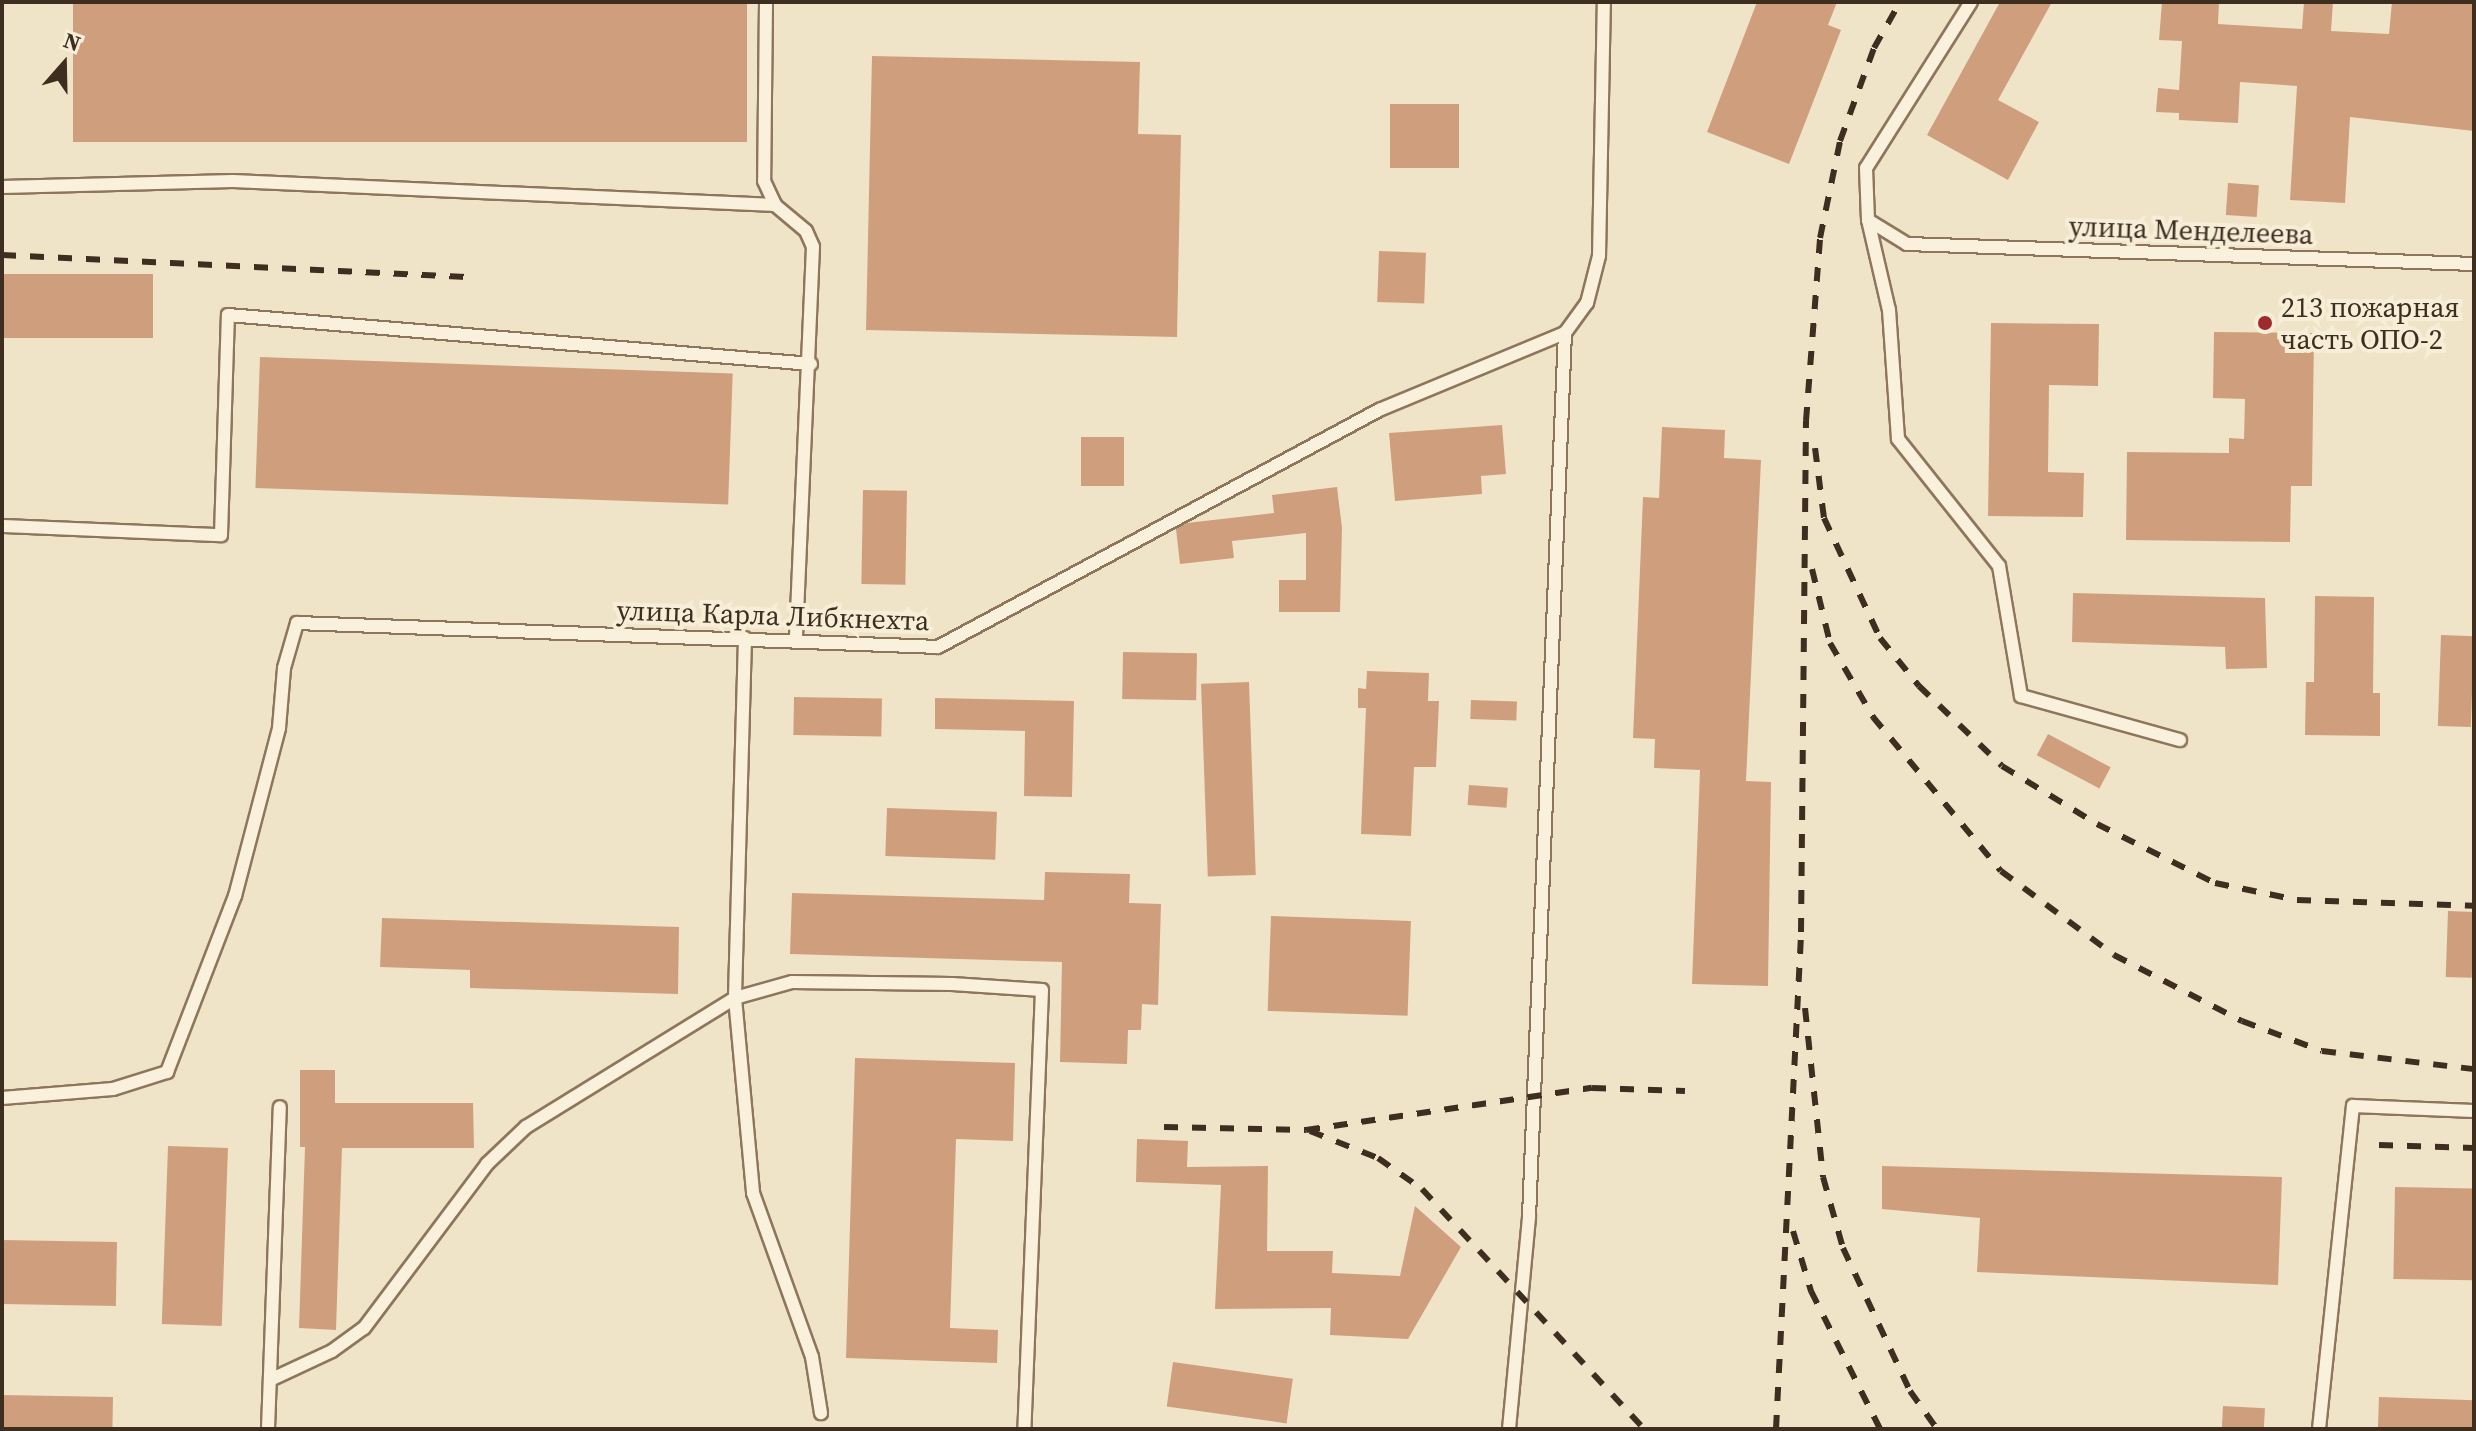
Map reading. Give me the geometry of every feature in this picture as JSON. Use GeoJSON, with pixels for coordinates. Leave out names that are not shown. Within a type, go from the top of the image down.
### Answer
{"type":"FeatureCollection","features":[{"type":"Feature","properties":{"kind":"lane"},"geometry":{"type":"LineString","coordinates":[[766,2],[764,181],[775,205],[806,231],[813,247],[811,364],[796,640]]}},
{"type":"Feature","properties":{"kind":"lane"},"geometry":{"type":"LineString","coordinates":[[1509,1429],[1529,1217],[1565,333],[1587,303],[1599,256],[1604,2]]}},
{"type":"Feature","properties":{"kind":"lane"},"geometry":{"type":"LineString","coordinates":[[1971,2],[1866,168],[1868,220],[1889,310],[1898,439],[1999,566],[2021,696],[2180,740]]}},
{"type":"Feature","properties":{"kind":"lane"},"geometry":{"type":"LineString","coordinates":[[2,187],[233,181],[775,205]]}},
{"type":"Feature","properties":{"kind":"lane","name":"улица Менделеева"},"geometry":{"type":"LineString","coordinates":[[1868,220],[1907,244],[2474,264]]}},
{"type":"Feature","properties":{"kind":"lane"},"geometry":{"type":"LineString","coordinates":[[2,526],[221,535],[228,315],[811,364]]}},
{"type":"Feature","properties":{"kind":"lane","name":"улица Карла Либкнехта"},"geometry":{"type":"LineString","coordinates":[[2,1098],[113,1089],[167,1072],[235,896],[279,728],[284,668],[297,623],[938,647],[1379,410],[1565,333]]}},
{"type":"Feature","properties":{"kind":"lane"},"geometry":{"type":"LineString","coordinates":[[745,638],[735,998],[753,1193],[812,1357],[821,1413]]}},
{"type":"Feature","properties":{"kind":"lane"},"geometry":{"type":"LineString","coordinates":[[272,1379],[332,1351],[364,1328],[487,1164],[526,1127],[735,998],[792,982],[1042,990],[1024,1429]]}},
{"type":"Feature","properties":{"kind":"lane"},"geometry":{"type":"LineString","coordinates":[[2319,1429],[2353,1106],[2474,1111]]}},
{"type":"Feature","properties":{"kind":"lane"},"geometry":{"type":"LineString","coordinates":[[268,1429],[280,1107]]}},
{"type":"Feature","properties":{"kind":"building"},"geometry":{"type":"Polygon","coordinates":[[[73,2],[747,2],[747,142],[73,142],[73,2]]]}},
{"type":"Feature","properties":{"kind":"building"},"geometry":{"type":"Polygon","coordinates":[[[1757,2],[1837,2],[1828,25],[1841,30],[1789,164],[1707,132],[1757,2]]]}},
{"type":"Feature","properties":{"kind":"building"},"geometry":{"type":"Polygon","coordinates":[[[2000,2],[2052,2],[1998,100],[2039,122],[2008,180],[1927,135],[2000,2]]]}},
{"type":"Feature","properties":{"kind":"building"},"geometry":{"type":"Polygon","coordinates":[[[2162,2],[2219,2],[2218,24],[2302,29],[2304,2],[2333,2],[2331,31],[2389,34],[2392,2],[2474,2],[2474,131],[2350,117],[2345,203],[2290,200],[2297,86],[2240,82],[2238,123],[2179,120],[2179,113],[2156,112],[2158,88],[2179,90],[2182,41],[2159,40],[2162,2]]]}},
{"type":"Feature","properties":{"kind":"building"},"geometry":{"type":"Polygon","coordinates":[[[872,56],[1140,62],[1138,134],[1181,135],[1177,337],[866,330],[872,56]]]}},
{"type":"Feature","properties":{"kind":"building"},"geometry":{"type":"Polygon","coordinates":[[[1390,104],[1459,104],[1459,168],[1390,168],[1390,104]]]}},
{"type":"Feature","properties":{"kind":"building"},"geometry":{"type":"Polygon","coordinates":[[[2228,183],[2259,185],[2257,217],[2226,215],[2228,183]]]}},
{"type":"Feature","properties":{"kind":"building"},"geometry":{"type":"Polygon","coordinates":[[[1379,251],[1426,253],[1424,304],[1377,302],[1379,251]]]}},
{"type":"Feature","properties":{"kind":"building"},"geometry":{"type":"Polygon","coordinates":[[[2,274],[153,274],[153,338],[2,338],[2,274]]]}},
{"type":"Feature","properties":{"kind":"building"},"geometry":{"type":"Polygon","coordinates":[[[1991,323],[2099,324],[2098,386],[2049,385],[2048,472],[2084,473],[2083,517],[1988,516],[1991,323]]]}},
{"type":"Feature","properties":{"kind":"building"},"geometry":{"type":"Polygon","coordinates":[[[2214,332],[2314,333],[2312,486],[2291,486],[2290,542],[2126,540],[2127,452],[2229,453],[2229,438],[2244,439],[2245,399],[2213,398],[2214,332]]]}},
{"type":"Feature","properties":{"kind":"building"},"geometry":{"type":"Polygon","coordinates":[[[260,357],[733,374],[728,504],[255,488],[260,357]]]}},
{"type":"Feature","properties":{"kind":"building"},"geometry":{"type":"Polygon","coordinates":[[[1502,425],[1506,474],[1481,476],[1482,494],[1395,501],[1389,433],[1502,425]]]}},
{"type":"Feature","properties":{"kind":"building"},"geometry":{"type":"Polygon","coordinates":[[[1662,427],[1725,430],[1724,458],[1761,460],[1746,781],[1771,782],[1768,986],[1692,984],[1700,770],[1654,768],[1655,739],[1633,738],[1643,497],[1659,498],[1662,427]]]}},
{"type":"Feature","properties":{"kind":"building"},"geometry":{"type":"Polygon","coordinates":[[[1081,437],[1124,437],[1124,486],[1081,486],[1081,437]]]}},
{"type":"Feature","properties":{"kind":"building"},"geometry":{"type":"Polygon","coordinates":[[[1337,487],[1342,528],[1340,612],[1279,612],[1279,580],[1306,580],[1306,533],[1232,541],[1234,558],[1180,564],[1176,529],[1187,523],[1274,513],[1272,495],[1337,487]]]}},
{"type":"Feature","properties":{"kind":"building"},"geometry":{"type":"Polygon","coordinates":[[[863,490],[907,491],[905,585],[861,584],[863,490]]]}},
{"type":"Feature","properties":{"kind":"building"},"geometry":{"type":"Polygon","coordinates":[[[2073,593],[2265,598],[2267,668],[2226,669],[2225,647],[2072,642],[2073,593]]]}},
{"type":"Feature","properties":{"kind":"building"},"geometry":{"type":"Polygon","coordinates":[[[2315,596],[2374,597],[2373,693],[2380,693],[2380,736],[2305,735],[2306,682],[2314,682],[2315,596]]]}},
{"type":"Feature","properties":{"kind":"building"},"geometry":{"type":"Polygon","coordinates":[[[2441,635],[2474,636],[2471,727],[2438,726],[2441,635]]]}},
{"type":"Feature","properties":{"kind":"building"},"geometry":{"type":"Polygon","coordinates":[[[1123,652],[1197,653],[1196,700],[1122,699],[1123,652]]]}},
{"type":"Feature","properties":{"kind":"building"},"geometry":{"type":"Polygon","coordinates":[[[1367,671],[1429,673],[1428,701],[1439,701],[1436,767],[1414,767],[1411,836],[1361,834],[1366,708],[1358,708],[1358,688],[1366,689],[1367,671]]]}},
{"type":"Feature","properties":{"kind":"building"},"geometry":{"type":"Polygon","coordinates":[[[1249,682],[1256,875],[1208,877],[1201,684],[1249,682]]]}},
{"type":"Feature","properties":{"kind":"building"},"geometry":{"type":"Polygon","coordinates":[[[794,697],[882,699],[881,737],[793,735],[794,697]]]}},
{"type":"Feature","properties":{"kind":"building"},"geometry":{"type":"Polygon","coordinates":[[[935,698],[1074,701],[1072,797],[1024,796],[1025,731],[935,729],[935,698]]]}},
{"type":"Feature","properties":{"kind":"building"},"geometry":{"type":"Polygon","coordinates":[[[1471,700],[1517,702],[1516,721],[1470,719],[1471,700]]]}},
{"type":"Feature","properties":{"kind":"building"},"geometry":{"type":"Polygon","coordinates":[[[2048,734],[2111,767],[2099,789],[2037,755],[2048,734]]]}},
{"type":"Feature","properties":{"kind":"building"},"geometry":{"type":"Polygon","coordinates":[[[1469,785],[1508,788],[1507,808],[1468,805],[1469,785]]]}},
{"type":"Feature","properties":{"kind":"building"},"geometry":{"type":"Polygon","coordinates":[[[887,808],[997,812],[995,860],[885,856],[887,808]]]}},
{"type":"Feature","properties":{"kind":"building"},"geometry":{"type":"Polygon","coordinates":[[[1045,872],[1130,874],[1129,903],[1161,904],[1158,1005],[1142,1004],[1141,1030],[1128,1030],[1127,1064],[1060,1062],[1062,962],[790,954],[792,893],[1044,900],[1045,872]]]}},
{"type":"Feature","properties":{"kind":"building"},"geometry":{"type":"Polygon","coordinates":[[[2448,911],[2474,912],[2472,978],[2446,977],[2448,911]]]}},
{"type":"Feature","properties":{"kind":"building"},"geometry":{"type":"Polygon","coordinates":[[[1271,916],[1411,921],[1408,1016],[1268,1011],[1271,916]]]}},
{"type":"Feature","properties":{"kind":"building"},"geometry":{"type":"Polygon","coordinates":[[[382,918],[679,927],[678,994],[470,988],[470,970],[380,967],[382,918]]]}},
{"type":"Feature","properties":{"kind":"building"},"geometry":{"type":"Polygon","coordinates":[[[855,1058],[1015,1063],[1013,1141],[956,1139],[950,1328],[998,1330],[997,1363],[846,1358],[855,1058]]]}},
{"type":"Feature","properties":{"kind":"building"},"geometry":{"type":"Polygon","coordinates":[[[300,1070],[335,1070],[335,1103],[473,1103],[474,1148],[342,1148],[336,1330],[299,1328],[305,1147],[300,1147],[300,1070]]]}},
{"type":"Feature","properties":{"kind":"building"},"geometry":{"type":"Polygon","coordinates":[[[1137,1139],[1188,1141],[1187,1167],[1268,1166],[1267,1251],[1333,1251],[1332,1273],[1400,1276],[1415,1206],[1461,1247],[1408,1339],[1330,1335],[1331,1308],[1215,1309],[1221,1185],[1136,1182],[1137,1139]]]}},
{"type":"Feature","properties":{"kind":"building"},"geometry":{"type":"Polygon","coordinates":[[[168,1146],[228,1148],[222,1326],[162,1324],[168,1146]]]}},
{"type":"Feature","properties":{"kind":"building"},"geometry":{"type":"Polygon","coordinates":[[[1882,1166],[2282,1177],[2278,1285],[1977,1272],[1980,1218],[1882,1209],[1882,1166]]]}},
{"type":"Feature","properties":{"kind":"building"},"geometry":{"type":"Polygon","coordinates":[[[2395,1187],[2474,1188],[2472,1280],[2393,1279],[2395,1187]]]}},
{"type":"Feature","properties":{"kind":"building"},"geometry":{"type":"Polygon","coordinates":[[[2,1240],[117,1242],[116,1306],[2,1304],[2,1240]]]}},
{"type":"Feature","properties":{"kind":"building"},"geometry":{"type":"Polygon","coordinates":[[[1173,1362],[1293,1379],[1287,1423],[1167,1407],[1173,1362]]]}},
{"type":"Feature","properties":{"kind":"building"},"geometry":{"type":"Polygon","coordinates":[[[2,1395],[113,1397],[112,1429],[2,1429],[2,1395]]]}},
{"type":"Feature","properties":{"kind":"building"},"geometry":{"type":"Polygon","coordinates":[[[2379,1397],[2474,1400],[2473,1429],[2378,1429],[2379,1397]]]}},
{"type":"Feature","properties":{"kind":"building"},"geometry":{"type":"Polygon","coordinates":[[[2223,1406],[2265,1408],[2264,1429],[2222,1429],[2223,1406]]]}},
{"type":"Feature","properties":{"kind":"railway"},"geometry":{"type":"LineString","coordinates":[[1776,1429],[1801,932],[1806,421],[1820,238],[1840,141],[1874,48],[1900,2]]}},
{"type":"Feature","properties":{"kind":"railway"},"geometry":{"type":"LineString","coordinates":[[2,255],[466,277]]}},
{"type":"Feature","properties":{"kind":"railway"},"geometry":{"type":"LineString","coordinates":[[1815,448],[1824,518],[1880,638],[1919,686],[2002,766],[2097,824],[2215,883],[2297,900],[2474,906]]}},
{"type":"Feature","properties":{"kind":"railway"},"geometry":{"type":"LineString","coordinates":[[1812,569],[1830,643],[1873,717],[2001,871],[2114,955],[2242,1021],[2322,1051],[2474,1069]]}},
{"type":"Feature","properties":{"kind":"railway"},"geometry":{"type":"LineString","coordinates":[[1805,1008],[1823,1177],[1843,1248],[1910,1391],[1937,1429]]}},
{"type":"Feature","properties":{"kind":"railway"},"geometry":{"type":"LineString","coordinates":[[1164,1127],[1306,1130],[1592,1088],[1685,1091]]}},
{"type":"Feature","properties":{"kind":"railway"},"geometry":{"type":"LineString","coordinates":[[1310,1131],[1378,1158],[1422,1189],[1644,1429]]}},
{"type":"Feature","properties":{"kind":"railway"},"geometry":{"type":"LineString","coordinates":[[2379,1145],[2474,1148]]}},
{"type":"Feature","properties":{"kind":"railway"},"geometry":{"type":"LineString","coordinates":[[1793,1231],[1811,1291],[1880,1429]]}},
{"type":"Feature","properties":{"kind":"place","name":"213 пожарная часть ОПО-2"},"geometry":{"type":"Point","coordinates":[2265,323]}}]}
